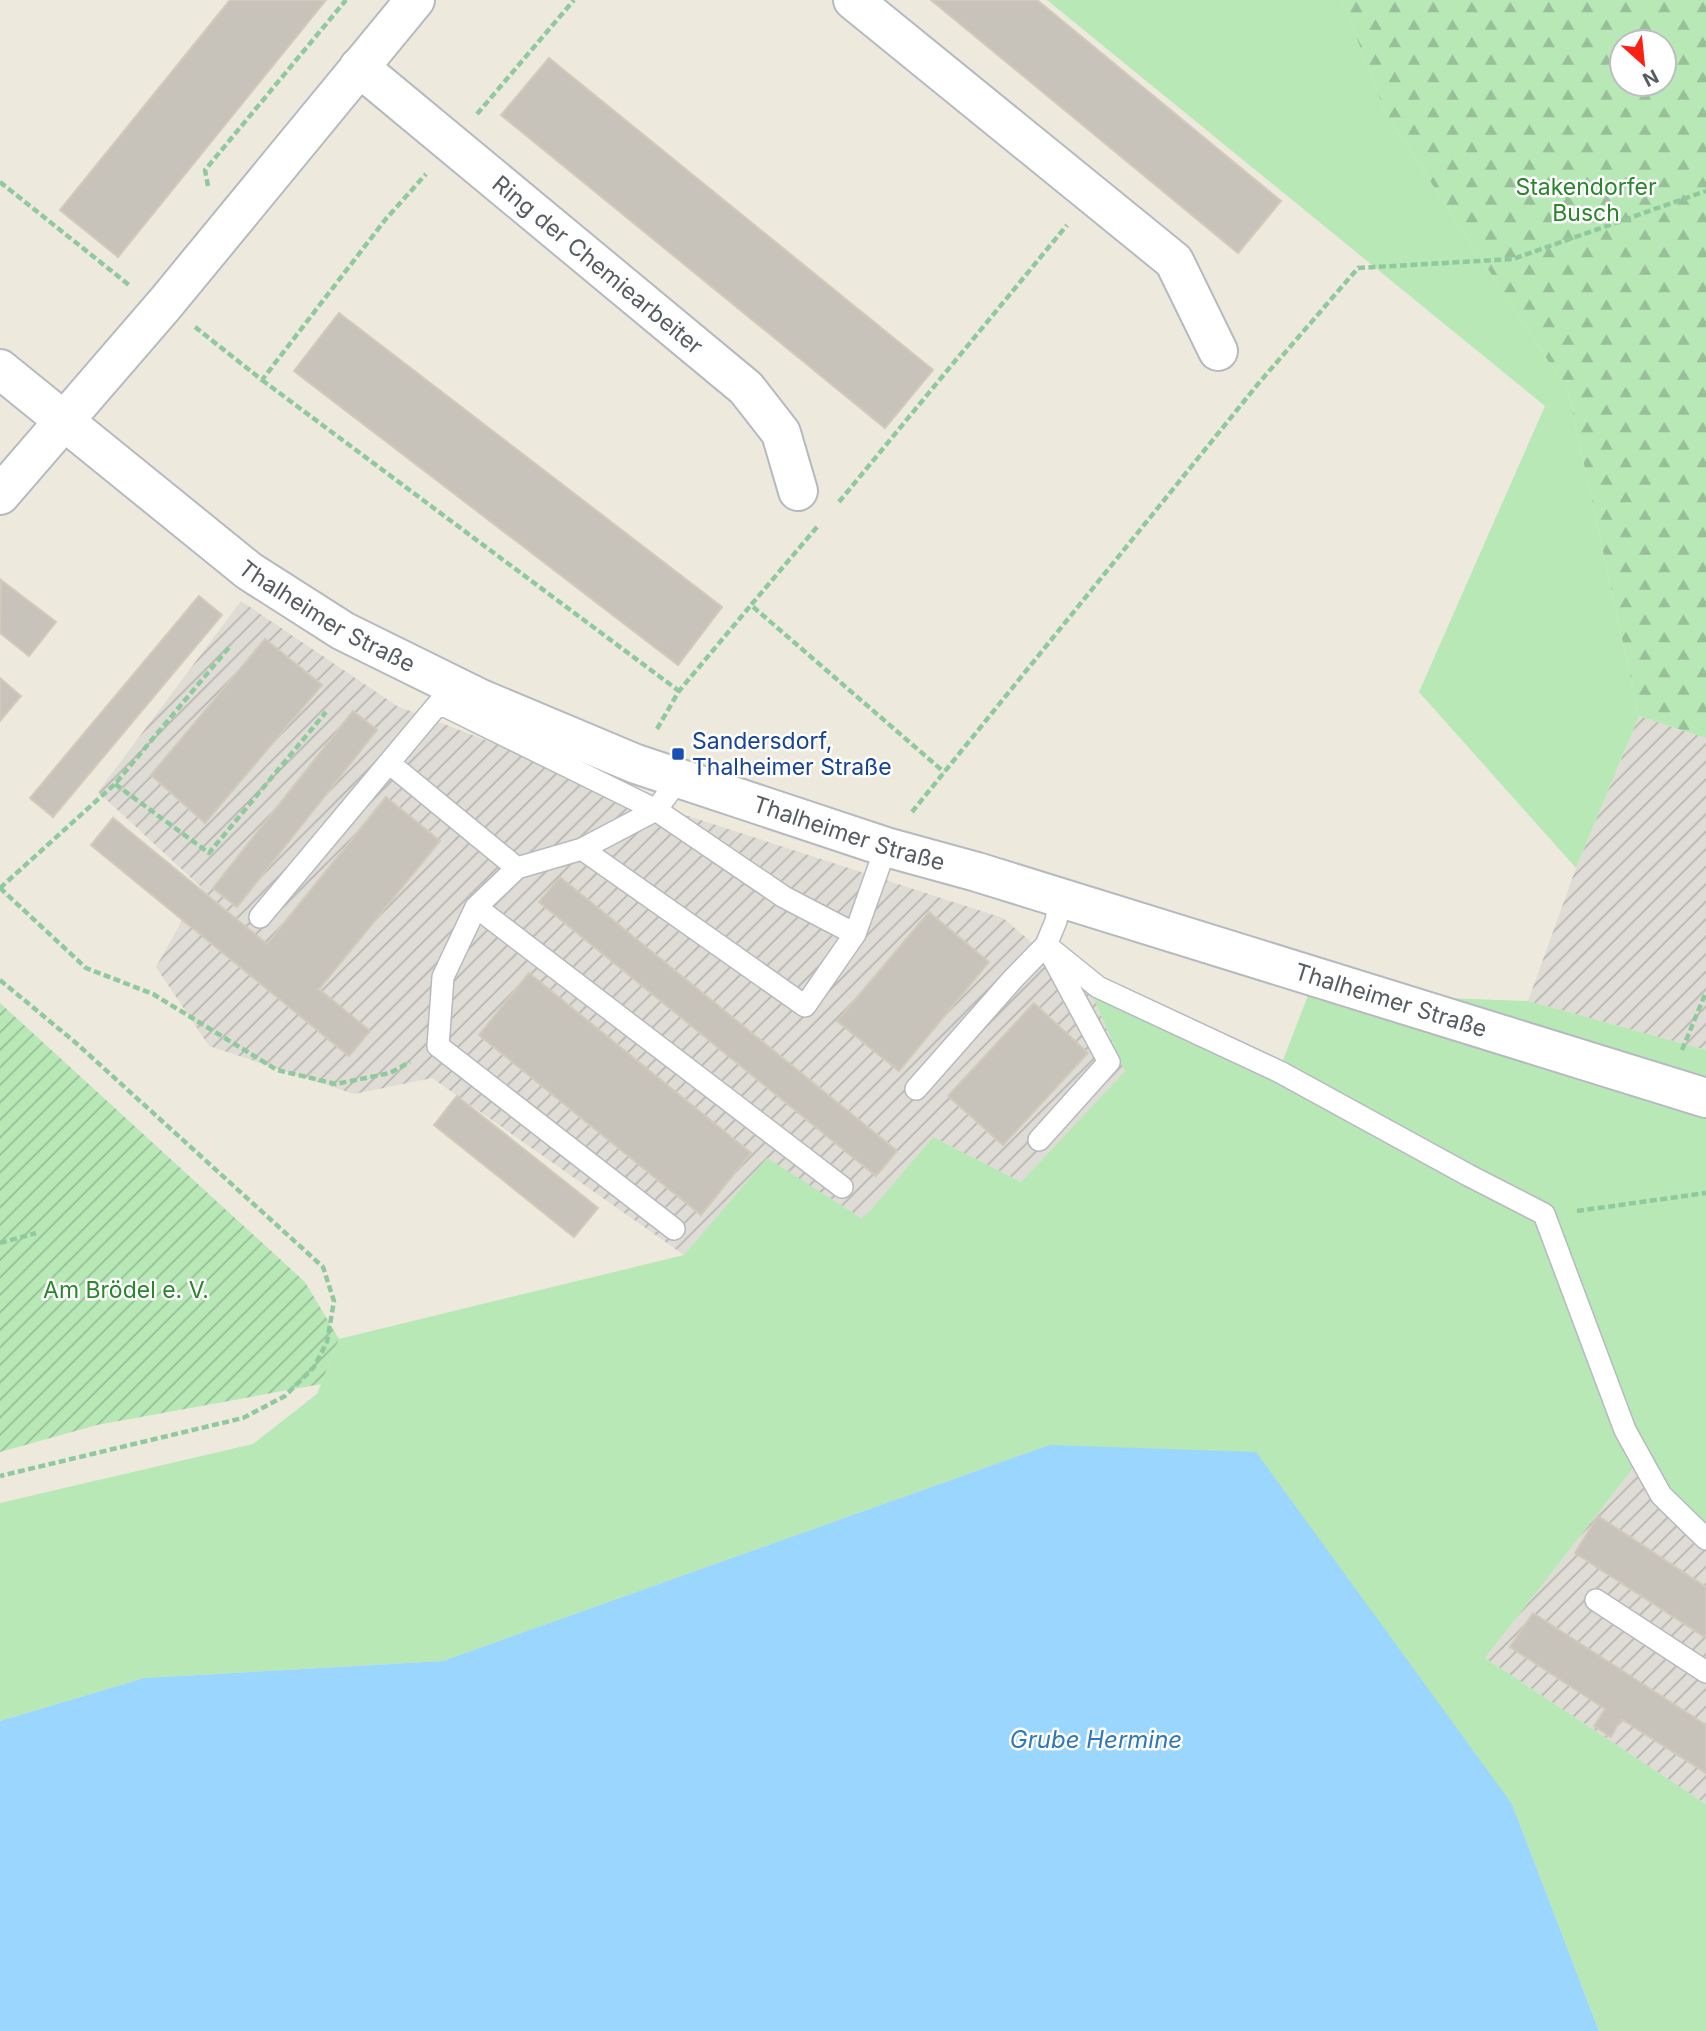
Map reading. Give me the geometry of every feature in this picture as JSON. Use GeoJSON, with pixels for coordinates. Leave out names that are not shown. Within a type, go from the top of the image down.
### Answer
{"type":"FeatureCollection","features":[{"type":"Feature","properties":{"kind":"street"},"geometry":{"type":"LineString","coordinates":[[0,495],[165,304],[415,0]]}},
{"type":"Feature","properties":{"kind":"street"},"geometry":{"type":"LineString","coordinates":[[853,0],[1094,193],[1174,261],[1218,352]]}},
{"type":"Feature","properties":{"kind":"street","name":"Ring der Chemiearbeiter"},"geometry":{"type":"LineString","coordinates":[[359,67],[746,387],[780,433],[798,491]]}},
{"type":"Feature","properties":{"kind":"street","name":"Thalheimer Straße"},"geometry":{"type":"LineString","coordinates":[[0,369],[249,571],[343,631],[481,699],[678,780],[1706,1098]]}},
{"type":"Feature","properties":{"kind":"lane"},"geometry":{"type":"LineString","coordinates":[[260,917],[439,703],[656,810],[784,897],[855,934]]}},
{"type":"Feature","properties":{"kind":"lane"},"geometry":{"type":"LineString","coordinates":[[389,763],[517,869]]}},
{"type":"Feature","properties":{"kind":"lane"},"geometry":{"type":"LineString","coordinates":[[674,1229],[438,1046],[443,977],[476,907],[517,869],[582,849],[656,810],[678,780]]}},
{"type":"Feature","properties":{"kind":"lane"},"geometry":{"type":"LineString","coordinates":[[582,849],[805,1006],[855,934],[886,846]]}},
{"type":"Feature","properties":{"kind":"lane"},"geometry":{"type":"LineString","coordinates":[[916,1089],[1046,945],[1056,921],[1060,897]]}},
{"type":"Feature","properties":{"kind":"lane"},"geometry":{"type":"LineString","coordinates":[[476,907],[842,1186]]}},
{"type":"Feature","properties":{"kind":"lane"},"geometry":{"type":"LineString","coordinates":[[1039,1140],[1109,1062],[1046,945]]}},
{"type":"Feature","properties":{"kind":"lane"},"geometry":{"type":"LineString","coordinates":[[1046,945],[1098,987],[1280,1072],[1544,1214],[1625,1430],[1661,1495],[1706,1539]]}},
{"type":"Feature","properties":{"kind":"lane"},"geometry":{"type":"LineString","coordinates":[[1596,1600],[1706,1672]]}},
{"type":"Feature","properties":{"kind":"path"},"geometry":{"type":"LineString","coordinates":[[262,380],[385,220],[574,0]]}},
{"type":"Feature","properties":{"kind":"path"},"geometry":{"type":"LineString","coordinates":[[0,182],[130,286]]}},
{"type":"Feature","properties":{"kind":"path"},"geometry":{"type":"LineString","coordinates":[[886,846],[1258,384],[1358,268],[1513,259],[1706,191]]}},
{"type":"Feature","properties":{"kind":"path"},"geometry":{"type":"LineString","coordinates":[[838,503],[1094,193]]}},
{"type":"Feature","properties":{"kind":"path"},"geometry":{"type":"LineString","coordinates":[[165,304],[262,380],[679,691]]}},
{"type":"Feature","properties":{"kind":"path"},"geometry":{"type":"LineString","coordinates":[[636,764],[679,691],[820,524]]}},
{"type":"Feature","properties":{"kind":"path"},"geometry":{"type":"LineString","coordinates":[[751,605],[944,772]]}},
{"type":"Feature","properties":{"kind":"path"},"geometry":{"type":"LineString","coordinates":[[231,645],[115,784],[0,888],[86,968],[153,994],[277,1070],[336,1084],[390,1073],[438,1046]]}},
{"type":"Feature","properties":{"kind":"path"},"geometry":{"type":"LineString","coordinates":[[115,784],[209,853],[326,712]]}},
{"type":"Feature","properties":{"kind":"path"},"geometry":{"type":"LineString","coordinates":[[0,980],[76,1043],[323,1266],[334,1301],[327,1342],[314,1367],[285,1396],[243,1418],[0,1476]]}},
{"type":"Feature","properties":{"kind":"path"},"geometry":{"type":"LineString","coordinates":[[1666,1086],[1706,992]]}},
{"type":"Feature","properties":{"kind":"path"},"geometry":{"type":"LineString","coordinates":[[1544,1214],[1706,1193]]}},
{"type":"Feature","properties":{"kind":"path"},"geometry":{"type":"LineString","coordinates":[[0,1243],[36,1233]]}},
{"type":"Feature","properties":{"kind":"shaded area"},"geometry":{"type":"Polygon","coordinates":[[[241,601],[397,706],[654,805],[1003,918],[1092,994],[1125,1071],[1021,1182],[933,1137],[863,1219],[767,1159],[684,1255],[432,1078],[354,1094],[209,1046],[156,967],[201,887],[98,792],[241,601]]]}},
{"type":"Feature","properties":{"kind":"shaded area"},"geometry":{"type":"Polygon","coordinates":[[[1639,716],[1706,738],[1706,1050],[1528,1001],[1576,868],[1639,716]]]}},
{"type":"Feature","properties":{"kind":"shaded area"},"geometry":{"type":"Polygon","coordinates":[[[1634,1467],[1706,1533],[1706,1804],[1485,1658],[1634,1467]]]}},
{"type":"Feature","properties":{"kind":"green space"},"geometry":{"type":"Polygon","coordinates":[[[1047,0],[1342,0],[1386,114],[1568,391],[1639,716],[1576,868],[1419,692],[1545,406],[1047,0]]]}},
{"type":"Feature","properties":{"kind":"green space","name":"Stakendorfer Busch"},"geometry":{"type":"Polygon","coordinates":[[[1342,0],[1706,0],[1706,738],[1639,716],[1568,391],[1386,114],[1342,0]]]}},
{"type":"Feature","properties":{"kind":"green space"},"geometry":{"type":"Polygon","coordinates":[[[1309,993],[1528,1001],[1706,1050],[1706,1533],[1634,1467],[1485,1658],[1706,1804],[1706,2031],[1599,2031],[1512,1804],[1049,1445],[443,1661],[144,1678],[0,1721],[0,1503],[253,1444],[317,1394],[339,1339],[684,1255],[767,1158],[863,1219],[933,1137],[1021,1182],[1125,1071],[1092,994],[1283,1060],[1309,993]]]}},
{"type":"Feature","properties":{"kind":"green space","name":"Am Brödel e. V."},"geometry":{"type":"Polygon","coordinates":[[[0,1003],[305,1282],[339,1339],[321,1384],[97,1425],[0,1452],[0,1003]]]}},
{"type":"Feature","properties":{"kind":"water","name":"Grube Hermine"},"geometry":{"type":"Polygon","coordinates":[[[1049,1445],[1256,1452],[1512,1804],[1599,2031],[0,2031],[0,1721],[144,1678],[443,1661],[1049,1445]]]}},
{"type":"Feature","properties":{"kind":"building"},"geometry":{"type":"Polygon","coordinates":[[[230,0],[326,0],[118,257],[60,210],[230,0]]]}},
{"type":"Feature","properties":{"kind":"building"},"geometry":{"type":"Polygon","coordinates":[[[931,0],[1037,0],[1281,201],[1238,253],[931,0]]]}},
{"type":"Feature","properties":{"kind":"building"},"geometry":{"type":"Polygon","coordinates":[[[549,58],[933,370],[885,428],[501,115],[549,58]]]}},
{"type":"Feature","properties":{"kind":"building"},"geometry":{"type":"Polygon","coordinates":[[[339,313],[722,607],[678,665],[294,371],[339,313]]]}},
{"type":"Feature","properties":{"kind":"building"},"geometry":{"type":"Polygon","coordinates":[[[1,580],[56,622],[29,656],[0,633],[1,580]]]}},
{"type":"Feature","properties":{"kind":"building"},"geometry":{"type":"Polygon","coordinates":[[[199,596],[222,615],[53,817],[30,798],[199,596]]]}},
{"type":"Feature","properties":{"kind":"building"},"geometry":{"type":"Polygon","coordinates":[[[265,639],[322,685],[205,823],[151,775],[265,639]]]}},
{"type":"Feature","properties":{"kind":"building"},"geometry":{"type":"Polygon","coordinates":[[[0,678],[21,696],[0,721],[0,678]]]}},
{"type":"Feature","properties":{"kind":"building"},"geometry":{"type":"Polygon","coordinates":[[[353,711],[377,730],[237,907],[213,888],[353,711]]]}},
{"type":"Feature","properties":{"kind":"building"},"geometry":{"type":"Polygon","coordinates":[[[386,797],[440,841],[319,989],[370,1031],[349,1056],[91,845],[113,818],[267,944],[386,797]]]}},
{"type":"Feature","properties":{"kind":"building"},"geometry":{"type":"Polygon","coordinates":[[[560,877],[897,1151],[876,1176],[539,902],[560,877]]]}},
{"type":"Feature","properties":{"kind":"building"},"geometry":{"type":"Polygon","coordinates":[[[929,912],[989,962],[899,1071],[837,1021],[929,912]]]}},
{"type":"Feature","properties":{"kind":"building"},"geometry":{"type":"Polygon","coordinates":[[[529,973],[751,1153],[701,1215],[479,1035],[529,973]]]}},
{"type":"Feature","properties":{"kind":"building"},"geometry":{"type":"Polygon","coordinates":[[[1034,1003],[1088,1053],[1003,1145],[948,1096],[1034,1003]]]}},
{"type":"Feature","properties":{"kind":"building"},"geometry":{"type":"Polygon","coordinates":[[[457,1096],[598,1208],[574,1237],[434,1125],[457,1096]]]}},
{"type":"Feature","properties":{"kind":"building"},"geometry":{"type":"Polygon","coordinates":[[[1598,1516],[1706,1587],[1706,1638],[1575,1553],[1598,1516]]]}},
{"type":"Feature","properties":{"kind":"building"},"geometry":{"type":"Polygon","coordinates":[[[1533,1613],[1706,1725],[1706,1773],[1621,1719],[1611,1737],[1594,1726],[1605,1709],[1510,1647],[1533,1613]]]}},
{"type":"Feature","properties":{"kind":"place","name":"Sandersdorf, Thalheimer Straße"},"geometry":{"type":"Point","coordinates":[678,754]}}]}
